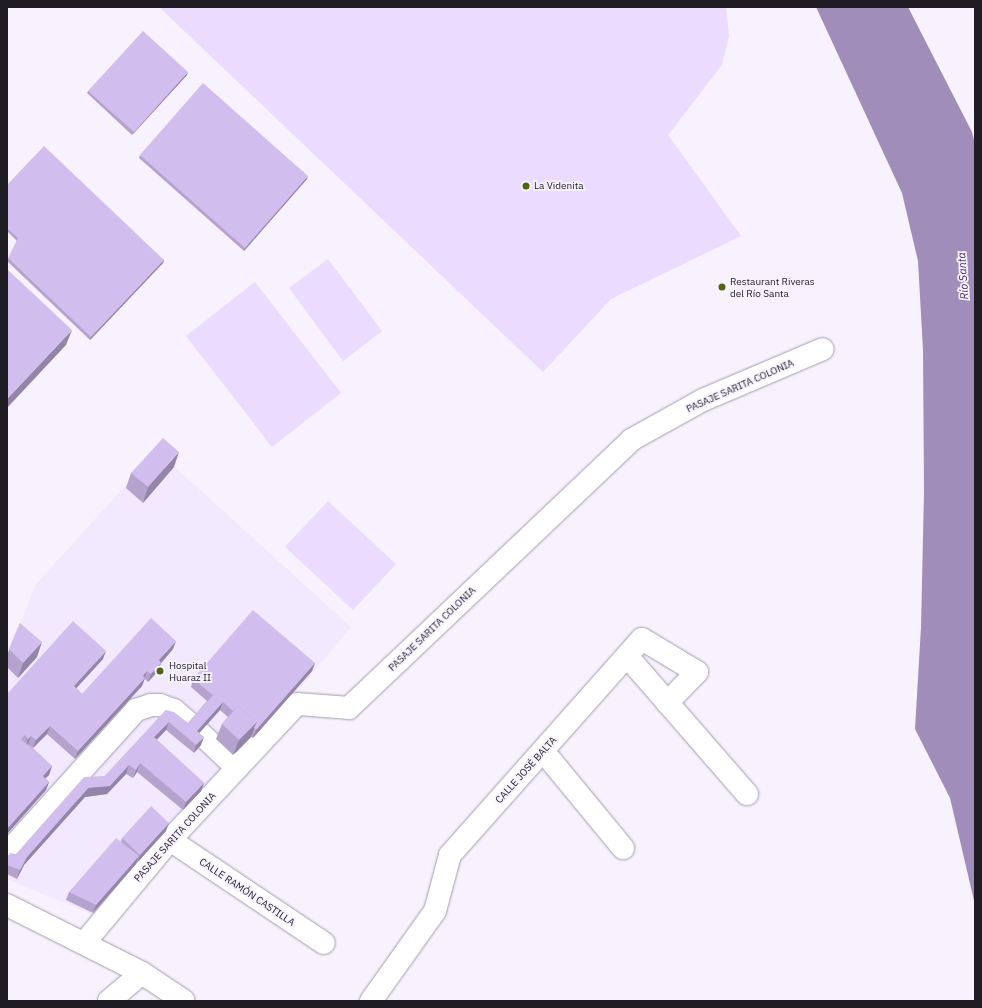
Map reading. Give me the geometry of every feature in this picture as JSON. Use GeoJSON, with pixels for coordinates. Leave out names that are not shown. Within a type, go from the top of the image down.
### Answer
{"type":"FeatureCollection","features":[{"type":"Feature","properties":{"kind":"street","name":"PASAJE SARITA COLONIA"},"geometry":{"type":"LineString","coordinates":[[85,942],[170,840],[297,704],[349,708],[631,440],[703,400],[822,349]]}},
{"type":"Feature","properties":{"kind":"street","name":"CALLE JOSÉ BALTA"},"geometry":{"type":"LineString","coordinates":[[370,1001],[435,911],[450,855],[642,639],[698,672],[667,703]]}},
{"type":"Feature","properties":{"kind":"street"},"geometry":{"type":"LineString","coordinates":[[627,656],[747,794]]}},
{"type":"Feature","properties":{"kind":"street"},"geometry":{"type":"LineString","coordinates":[[7,853],[136,710],[151,705],[160,705],[174,710],[237,768]]}},
{"type":"Feature","properties":{"kind":"street"},"geometry":{"type":"LineString","coordinates":[[543,751],[623,848]]}},
{"type":"Feature","properties":{"kind":"street","name":"CALLE RAMÓN CASTILLA"},"geometry":{"type":"LineString","coordinates":[[170,840],[324,943]]}},
{"type":"Feature","properties":{"kind":"street"},"geometry":{"type":"LineString","coordinates":[[7,905],[85,942],[142,973],[184,1001]]}},
{"type":"Feature","properties":{"kind":"street"},"geometry":{"type":"LineString","coordinates":[[110,1001],[142,973]]}},
{"type":"Feature","properties":{"kind":"shaded area","name":"La Videnita"},"geometry":{"type":"Polygon","coordinates":[[[159,7],[726,7],[729,36],[722,65],[668,135],[741,236],[611,299],[543,372],[159,7]]]}},
{"type":"Feature","properties":{"kind":"shaded area"},"geometry":{"type":"Polygon","coordinates":[[[328,259],[382,331],[343,361],[289,288],[328,259]]]}},
{"type":"Feature","properties":{"kind":"shaded area"},"geometry":{"type":"Polygon","coordinates":[[[255,282],[341,393],[272,447],[186,336],[255,282]]]}},
{"type":"Feature","properties":{"kind":"shaded area","name":"Hospital Huaraz II"},"geometry":{"type":"Polygon","coordinates":[[[157,451],[351,627],[301,687],[93,915],[7,879],[7,656],[36,584],[157,451]]]}},
{"type":"Feature","properties":{"kind":"shaded area"},"geometry":{"type":"Polygon","coordinates":[[[328,501],[396,564],[353,610],[285,547],[328,501]]]}},
{"type":"Feature","properties":{"kind":"water","name":"Río Santa"},"geometry":{"type":"Polygon","coordinates":[[[816,7],[908,7],[972,132],[975,144],[975,905],[950,798],[915,729],[921,627],[924,492],[923,350],[918,261],[902,193],[816,7]]]}},
{"type":"Feature","properties":{"kind":"building"},"geometry":{"type":"Polygon","coordinates":[[[143,31],[188,72],[134,132],[88,91],[143,31]]]}},
{"type":"Feature","properties":{"kind":"building"},"geometry":{"type":"Polygon","coordinates":[[[203,83],[308,176],[245,248],[140,155],[203,83]]]}},
{"type":"Feature","properties":{"kind":"building"},"geometry":{"type":"Polygon","coordinates":[[[44,146],[164,260],[91,337],[8,258],[18,238],[7,228],[7,185],[44,146]]]}},
{"type":"Feature","properties":{"kind":"building"},"geometry":{"type":"Polygon","coordinates":[[[7,269],[72,330],[7,399],[7,269]]]}},
{"type":"Feature","properties":{"kind":"building"},"geometry":{"type":"Polygon","coordinates":[[[163,438],[179,452],[148,487],[131,473],[163,438]]]}},
{"type":"Feature","properties":{"kind":"building"},"geometry":{"type":"Polygon","coordinates":[[[253,610],[315,663],[256,730],[254,728],[257,722],[238,706],[233,711],[223,702],[197,731],[204,737],[196,745],[169,722],[154,737],[204,783],[186,802],[140,763],[136,770],[129,765],[110,786],[88,788],[27,857],[20,870],[7,865],[7,857],[10,853],[16,854],[84,777],[105,776],[166,710],[174,712],[188,723],[213,695],[193,679],[253,610]]]}},
{"type":"Feature","properties":{"kind":"building"},"geometry":{"type":"Polygon","coordinates":[[[151,618],[176,641],[159,660],[161,663],[151,674],[147,671],[143,676],[145,678],[78,751],[50,726],[36,740],[31,736],[28,739],[25,735],[21,739],[52,766],[43,776],[49,782],[7,829],[7,694],[73,621],[106,651],[74,686],[82,694],[151,618]]]}},
{"type":"Feature","properties":{"kind":"building"},"geometry":{"type":"Polygon","coordinates":[[[20,623],[42,642],[23,663],[9,649],[20,623]]]}},
{"type":"Feature","properties":{"kind":"building"},"geometry":{"type":"Polygon","coordinates":[[[238,706],[257,722],[239,740],[222,724],[238,706]]]}},
{"type":"Feature","properties":{"kind":"building"},"geometry":{"type":"Polygon","coordinates":[[[151,806],[169,823],[140,855],[122,838],[151,806]]]}},
{"type":"Feature","properties":{"kind":"building"},"geometry":{"type":"Polygon","coordinates":[[[116,838],[139,856],[96,905],[69,892],[116,838]]]}},
{"type":"Feature","properties":{"kind":"place","name":"La Videnita"},"geometry":{"type":"Point","coordinates":[526,186]}},
{"type":"Feature","properties":{"kind":"place","name":"Restaurant Riveras del Río Santa"},"geometry":{"type":"Point","coordinates":[722,287]}},
{"type":"Feature","properties":{"kind":"place","name":"Hospital Huaraz II"},"geometry":{"type":"Point","coordinates":[160,671]}}]}
